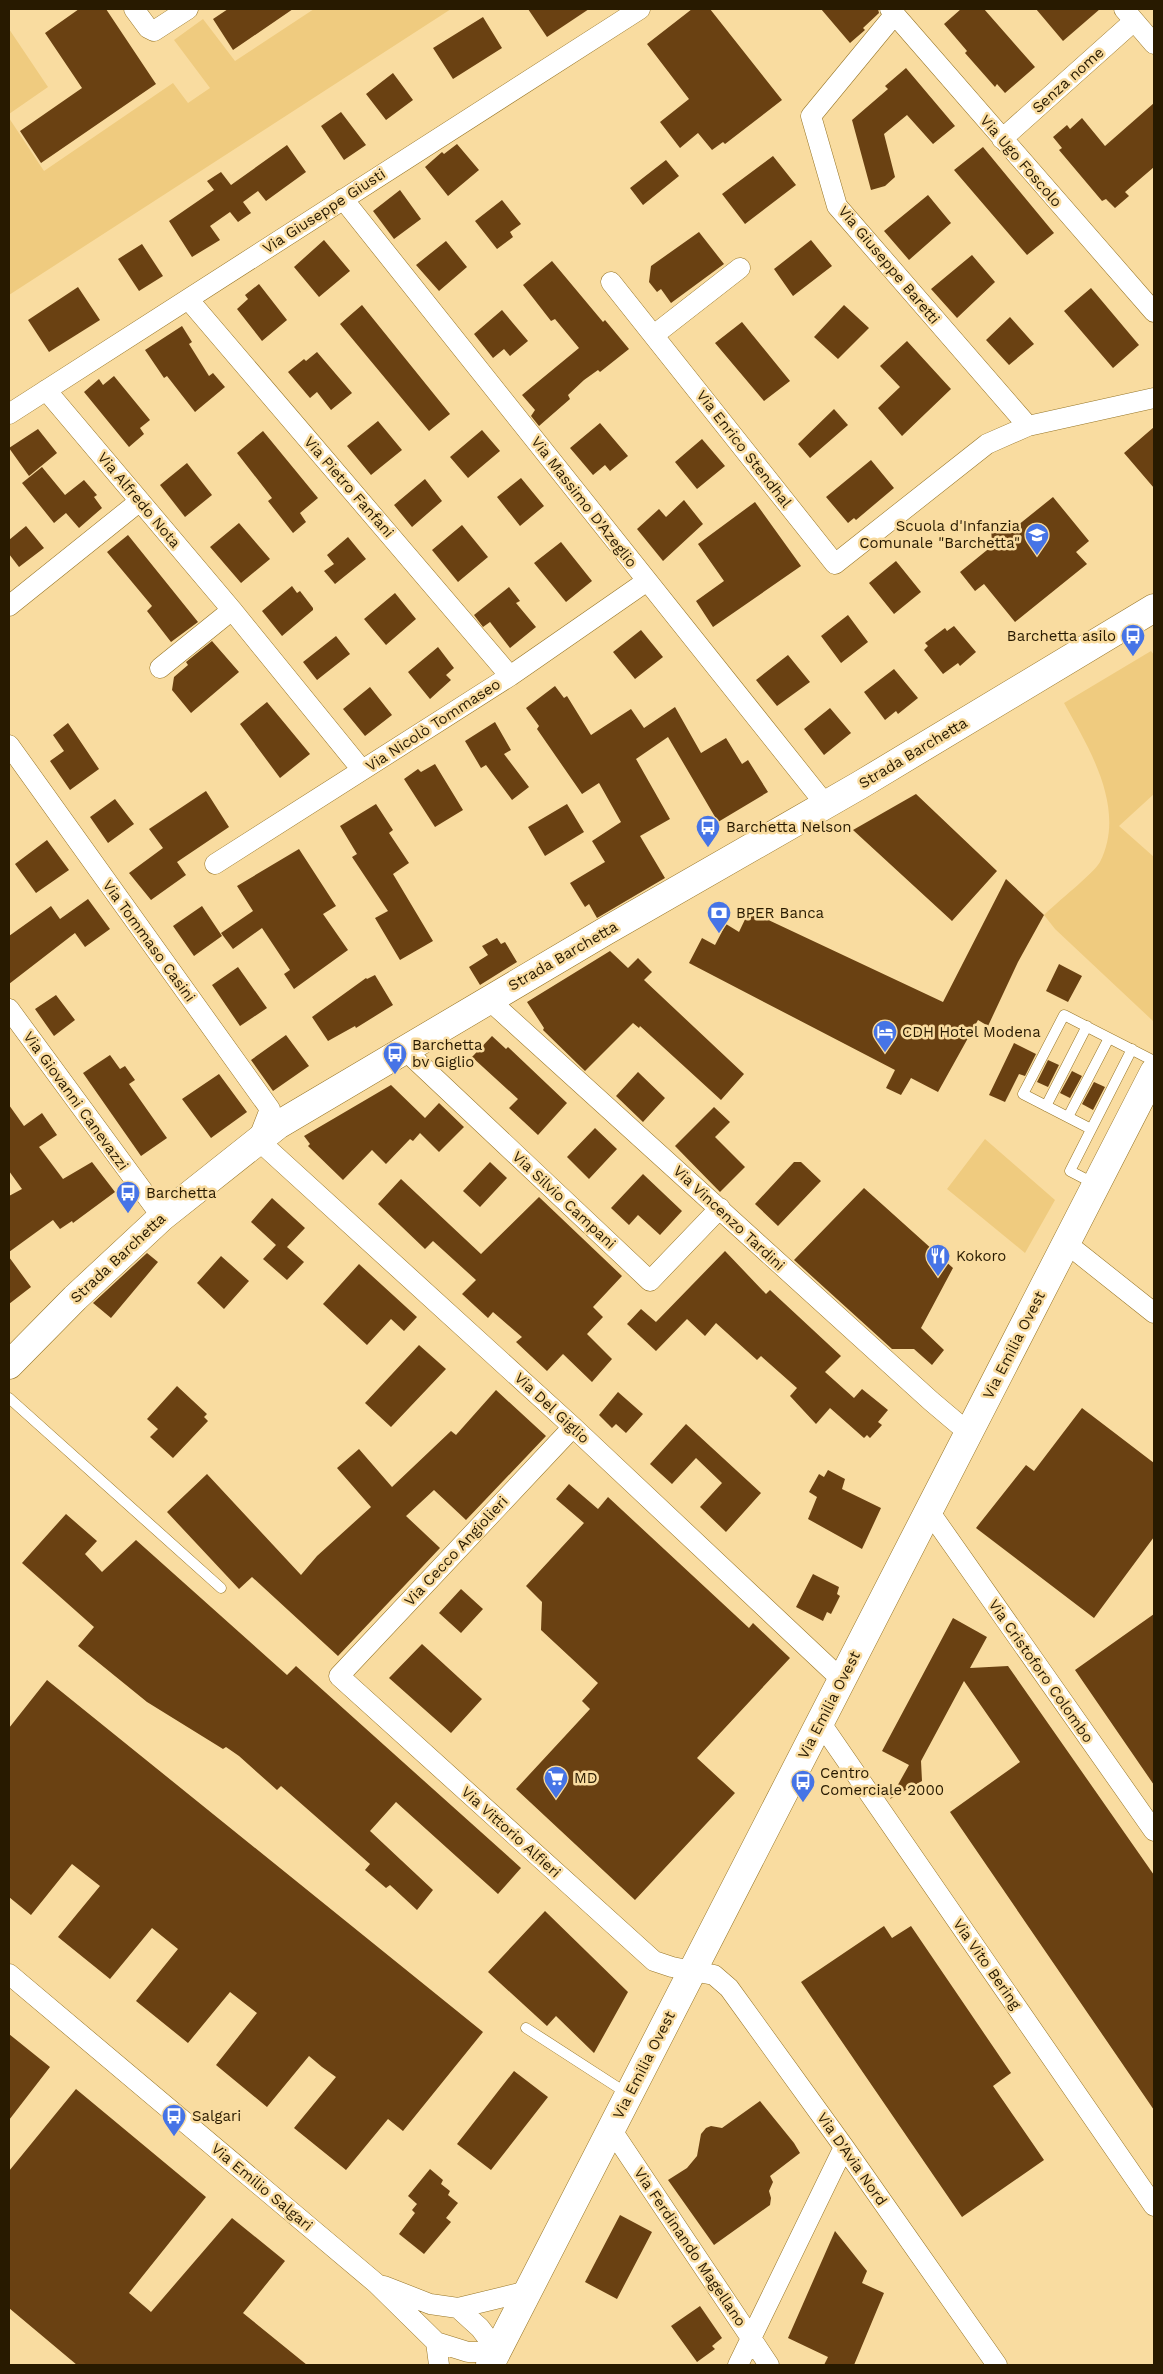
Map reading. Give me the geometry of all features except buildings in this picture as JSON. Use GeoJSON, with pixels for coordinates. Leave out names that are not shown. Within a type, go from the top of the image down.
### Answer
{"type":"FeatureCollection","features":[{"type":"Feature","properties":{"kind":"main road","name":"Strada Barchetta"},"geometry":{"type":"LineString","coordinates":[[10,1360],[162,1217],[278,1125],[489,1000],[826,805],[1154,608]]}},
{"type":"Feature","properties":{"kind":"main road","name":"Via Emilia Ovest"},"geometry":{"type":"LineString","coordinates":[[494,2359],[1154,1072]]}},
{"type":"Feature","properties":{"kind":"street"},"geometry":{"type":"LineString","coordinates":[[134,9],[148,28],[154,31],[188,9]]}},
{"type":"Feature","properties":{"kind":"street","name":"Via Giuseppe Giusti"},"geometry":{"type":"LineString","coordinates":[[9,414],[640,9]]}},
{"type":"Feature","properties":{"kind":"street","name":"Via Ugo Foscolo"},"geometry":{"type":"LineString","coordinates":[[892,11],[1154,312]]}},
{"type":"Feature","properties":{"kind":"street","name":"Via Giuseppe Baretti"},"geometry":{"type":"LineString","coordinates":[[892,11],[811,116],[837,206],[1028,426]]}},
{"type":"Feature","properties":{"kind":"street"},"geometry":{"type":"LineString","coordinates":[[1129,15],[1154,44]]}},
{"type":"Feature","properties":{"kind":"street","name":"Senza nome"},"geometry":{"type":"LineString","coordinates":[[1002,139],[1129,15]]}},
{"type":"Feature","properties":{"kind":"street","name":"Via Massimo D'Azeglio"},"geometry":{"type":"LineString","coordinates":[[343,199],[826,805]]}},
{"type":"Feature","properties":{"kind":"street"},"geometry":{"type":"LineString","coordinates":[[654,335],[740,268]]}},
{"type":"Feature","properties":{"kind":"street","name":"Via Enrico Stendhal"},"geometry":{"type":"LineString","coordinates":[[610,282],[834,564],[988,444],[1028,426]]}},
{"type":"Feature","properties":{"kind":"street","name":"Via Pietro Fanfani"},"geometry":{"type":"LineString","coordinates":[[188,299],[510,676]]}},
{"type":"Feature","properties":{"kind":"street","name":"Via Alfredo Nota"},"geometry":{"type":"LineString","coordinates":[[46,390],[232,610],[362,770]]}},
{"type":"Feature","properties":{"kind":"street"},"geometry":{"type":"LineString","coordinates":[[1028,426],[1154,398]]}},
{"type":"Feature","properties":{"kind":"street"},"geometry":{"type":"LineString","coordinates":[[9,606],[140,501]]}},
{"type":"Feature","properties":{"kind":"street","name":"Via Nicolò Tommaseo"},"geometry":{"type":"LineString","coordinates":[[215,864],[510,676],[647,581]]}},
{"type":"Feature","properties":{"kind":"street"},"geometry":{"type":"LineString","coordinates":[[160,668],[232,610]]}},
{"type":"Feature","properties":{"kind":"street","name":"Via Tommaso Casini"},"geometry":{"type":"LineString","coordinates":[[9,746],[270,1109],[258,1140]]}},
{"type":"Feature","properties":{"kind":"street","name":"Via Vincenzo Tardini"},"geometry":{"type":"LineString","coordinates":[[489,1000],[970,1434]]}},
{"type":"Feature","properties":{"kind":"street","name":"Via Giovanni Canevazzi"},"geometry":{"type":"LineString","coordinates":[[9,1009],[162,1217]]}},
{"type":"Feature","properties":{"kind":"street","name":"Via Silvio Campani"},"geometry":{"type":"LineString","coordinates":[[405,1050],[650,1281],[720,1208]]}},
{"type":"Feature","properties":{"kind":"street","name":"Via Del Giglio"},"geometry":{"type":"LineString","coordinates":[[258,1140],[573,1427],[842,1680]]}},
{"type":"Feature","properties":{"kind":"street"},"geometry":{"type":"LineString","coordinates":[[1066,1243],[1154,1313]]}},
{"type":"Feature","properties":{"kind":"street","name":"Via Cecco Angiolieri"},"geometry":{"type":"LineString","coordinates":[[339,1676],[573,1427]]}},
{"type":"Feature","properties":{"kind":"street","name":"Via Cristoforo Colombo"},"geometry":{"type":"LineString","coordinates":[[929,1511],[1154,1832]]}},
{"type":"Feature","properties":{"kind":"street","name":"Via Vittorio Alfieri"},"geometry":{"type":"LineString","coordinates":[[339,1676],[654,1961],[693,1970]]}},
{"type":"Feature","properties":{"kind":"street","name":"Via Vito Bering"},"geometry":{"type":"LineString","coordinates":[[820,1722],[1154,2206]]}},
{"type":"Feature","properties":{"kind":"street","name":"Via D'Avia Nord"},"geometry":{"type":"LineString","coordinates":[[693,1970],[714,1975],[729,1988],[844,2147],[997,2365]]}},
{"type":"Feature","properties":{"kind":"street","name":"Via Emilio Salgari"},"geometry":{"type":"LineString","coordinates":[[9,1974],[377,2284],[436,2342],[494,2359]]}},
{"type":"Feature","properties":{"kind":"street","name":"Via Ferdinando Magellano"},"geometry":{"type":"LineString","coordinates":[[611,2129],[769,2365]]}},
{"type":"Feature","properties":{"kind":"street"},"geometry":{"type":"LineString","coordinates":[[738,2365],[752,2340],[844,2147]]}},
{"type":"Feature","properties":{"kind":"street","name":"Via Emilio Salgari"},"geometry":{"type":"LineString","coordinates":[[377,2284],[430,2304],[458,2308],[528,2291]]}},
{"type":"Feature","properties":{"kind":"street"},"geometry":{"type":"LineString","coordinates":[[458,2308],[480,2328],[494,2359]]}},
{"type":"Feature","properties":{"kind":"street"},"geometry":{"type":"LineString","coordinates":[[436,2342],[439,2365]]}},
{"type":"Feature","properties":{"kind":"lane"},"geometry":{"type":"LineString","coordinates":[[1091,1129],[1023,1094],[1064,1015],[1154,1060]]}},
{"type":"Feature","properties":{"kind":"lane"},"geometry":{"type":"LineString","coordinates":[[1046,1106],[1087,1026]]}},
{"type":"Feature","properties":{"kind":"lane"},"geometry":{"type":"LineString","coordinates":[[1068,1117],[1109,1038]]}},
{"type":"Feature","properties":{"kind":"lane"},"geometry":{"type":"LineString","coordinates":[[1096,1184],[1070,1171],[1132,1049]]}},
{"type":"Feature","properties":{"kind":"lane"},"geometry":{"type":"LineString","coordinates":[[9,1398],[221,1588]]}},
{"type":"Feature","properties":{"kind":"lane"},"geometry":{"type":"LineString","coordinates":[[526,2028],[629,2094]]}},
{"type":"Feature","properties":{"kind":"shaded area"},"geometry":{"type":"Polygon","coordinates":[[[314,9],[451,9],[9,295],[9,118],[44,171],[173,83],[188,103],[210,88],[174,40],[203,19],[235,61],[314,9]]]}},
{"type":"Feature","properties":{"kind":"shaded area"},"geometry":{"type":"Polygon","coordinates":[[[9,29],[48,87],[9,114],[9,29]]]}},
{"type":"Feature","properties":{"kind":"shaded area"},"geometry":{"type":"Polygon","coordinates":[[[1151,651],[1154,655],[1154,794],[1119,826],[1154,857],[1153,1021],[1055,929],[1044,915],[1097,867],[1107,842],[1109,821],[1102,779],[1084,739],[1064,703],[1151,651]]]}},
{"type":"Feature","properties":{"kind":"shaded area"},"geometry":{"type":"Polygon","coordinates":[[[985,1139],[1055,1200],[1025,1253],[947,1189],[985,1139]]]}},
{"type":"Feature","properties":{"kind":"place","name":"Scuola d'Infanzia Comunale \"Barchetta\""},"geometry":{"type":"Point","coordinates":[1037,556]}},
{"type":"Feature","properties":{"kind":"place","name":"Barchetta asilo"},"geometry":{"type":"Point","coordinates":[1133,657]}},
{"type":"Feature","properties":{"kind":"place","name":"Barchetta Nelson"},"geometry":{"type":"Point","coordinates":[708,848]}},
{"type":"Feature","properties":{"kind":"place","name":"BPER Banca"},"geometry":{"type":"Point","coordinates":[719,934]}},
{"type":"Feature","properties":{"kind":"place","name":"CDH Hotel Modena"},"geometry":{"type":"Point","coordinates":[885,1053]}},
{"type":"Feature","properties":{"kind":"place","name":"Barchetta bv Giglio"},"geometry":{"type":"Point","coordinates":[395,1075]}},
{"type":"Feature","properties":{"kind":"place","name":"Barchetta"},"geometry":{"type":"Point","coordinates":[128,1214]}},
{"type":"Feature","properties":{"kind":"place","name":"Kokoro"},"geometry":{"type":"Point","coordinates":[938,1277]}},
{"type":"Feature","properties":{"kind":"place","name":"MD"},"geometry":{"type":"Point","coordinates":[556,1799]}},
{"type":"Feature","properties":{"kind":"place","name":"Centro Comerciale 2000"},"geometry":{"type":"Point","coordinates":[803,1803]}},
{"type":"Feature","properties":{"kind":"place","name":"Salgari"},"geometry":{"type":"Point","coordinates":[174,2137]}}]}
